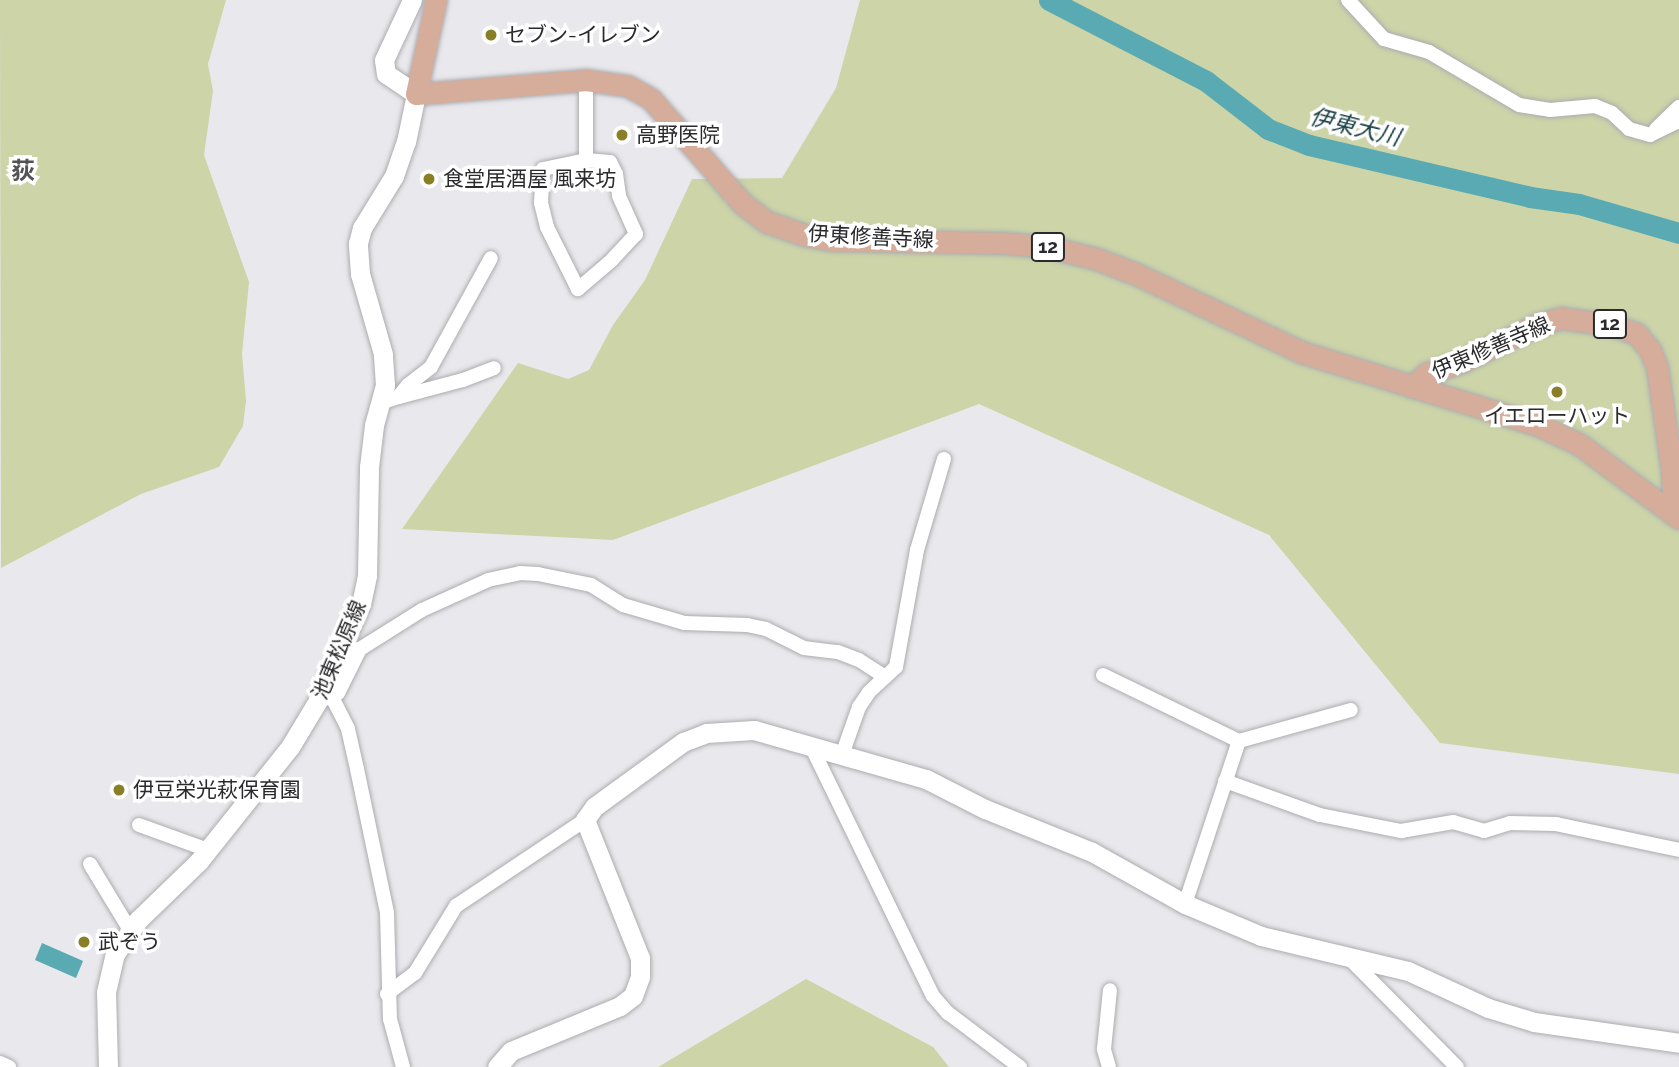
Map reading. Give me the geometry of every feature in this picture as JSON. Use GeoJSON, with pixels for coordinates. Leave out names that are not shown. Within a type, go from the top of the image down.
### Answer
{"type":"FeatureCollection","features":[{"type":"Feature","properties":{"kind":"main road"},"geometry":{"type":"LineString","coordinates":[[416,94],[436,0]]}},
{"type":"Feature","properties":{"kind":"main road","name":"伊東修善寺線"},"geometry":{"type":"LineString","coordinates":[[416,94],[586,80],[628,86],[651,99],[743,204],[767,222],[804,235],[833,240],[1003,243],[1061,250],[1134,273],[1301,352],[1502,412],[1578,444],[1676,515]]}},
{"type":"Feature","properties":{"kind":"main road","name":"伊東修善寺線"},"geometry":{"type":"LineString","coordinates":[[1412,387],[1426,374],[1463,361],[1539,324],[1561,318],[1612,325],[1637,334],[1650,350],[1657,367],[1676,515]]}},
{"type":"Feature","properties":{"kind":"street"},"geometry":{"type":"LineString","coordinates":[[412,0],[384,60],[387,74],[416,94]]}},
{"type":"Feature","properties":{"kind":"street"},"geometry":{"type":"LineString","coordinates":[[1348,0],[1384,39],[1429,52],[1508,101],[1529,108],[1550,110],[1595,106],[1612,113],[1629,129],[1650,135],[1660,133],[1679,121]]}},
{"type":"Feature","properties":{"kind":"street"},"geometry":{"type":"LineString","coordinates":[[586,80],[586,160]]}},
{"type":"Feature","properties":{"kind":"street","name":"池東松原線"},"geometry":{"type":"LineString","coordinates":[[108,1067],[106,992],[115,954],[130,930],[208,850],[290,747],[322,694],[361,604],[367,575],[369,467],[389,400],[383,354],[360,274],[358,243],[362,228],[394,176],[416,94]]}},
{"type":"Feature","properties":{"kind":"street"},"geometry":{"type":"LineString","coordinates":[[1650,135],[1679,107]]}},
{"type":"Feature","properties":{"kind":"street"},"geometry":{"type":"LineString","coordinates":[[586,160],[610,162],[616,174],[619,196],[636,233],[612,260],[578,289],[547,227],[541,203],[543,169],[586,160]]}},
{"type":"Feature","properties":{"kind":"street"},"geometry":{"type":"LineString","coordinates":[[389,400],[431,367],[491,258]]}},
{"type":"Feature","properties":{"kind":"street"},"geometry":{"type":"LineString","coordinates":[[389,400],[463,380],[494,368]]}},
{"type":"Feature","properties":{"kind":"street"},"geometry":{"type":"LineString","coordinates":[[842,755],[859,708],[869,692],[896,667],[917,550],[944,459]]}},
{"type":"Feature","properties":{"kind":"street"},"geometry":{"type":"LineString","coordinates":[[322,694],[338,694],[360,649],[422,610],[488,580],[520,573],[591,585],[623,605],[684,623],[747,625],[765,629],[804,648],[838,652],[859,660],[885,677]]}},
{"type":"Feature","properties":{"kind":"street"},"geometry":{"type":"LineString","coordinates":[[1103,675],[1239,741],[1351,710]]}},
{"type":"Feature","properties":{"kind":"street"},"geometry":{"type":"LineString","coordinates":[[322,694],[334,701],[348,729],[357,769],[387,912],[387,994],[402,1067]]}},
{"type":"Feature","properties":{"kind":"street"},"geometry":{"type":"LineString","coordinates":[[387,994],[415,973],[456,906],[584,820],[605,797],[658,757],[706,733],[754,730],[926,779],[985,809],[1092,852],[1185,904],[1261,936],[1408,971],[1488,1008],[1534,1022],[1679,1042]]}},
{"type":"Feature","properties":{"kind":"street"},"geometry":{"type":"LineString","coordinates":[[1185,904],[1239,741]]}},
{"type":"Feature","properties":{"kind":"street"},"geometry":{"type":"LineString","coordinates":[[811,746],[933,996],[948,1013],[1020,1067]]}},
{"type":"Feature","properties":{"kind":"street"},"geometry":{"type":"LineString","coordinates":[[1225,781],[1320,815],[1401,831],[1453,822],[1483,831],[1510,823],[1556,824],[1679,850]]}},
{"type":"Feature","properties":{"kind":"street"},"geometry":{"type":"LineString","coordinates":[[497,1067],[511,1051],[620,1006],[632,996],[640,977],[640,958],[584,820]]}},
{"type":"Feature","properties":{"kind":"street"},"geometry":{"type":"LineString","coordinates":[[139,825],[208,850]]}},
{"type":"Feature","properties":{"kind":"street"},"geometry":{"type":"LineString","coordinates":[[90,864],[130,930]]}},
{"type":"Feature","properties":{"kind":"street"},"geometry":{"type":"LineString","coordinates":[[1350,959],[1457,1067]]}},
{"type":"Feature","properties":{"kind":"street"},"geometry":{"type":"LineString","coordinates":[[1109,1067],[1104,1049],[1110,990]]}},
{"type":"Feature","properties":{"kind":"street"},"geometry":{"type":"LineString","coordinates":[[0,1063],[9,1067]]}},
{"type":"Feature","properties":{"kind":"green space"},"geometry":{"type":"Polygon","coordinates":[[[0,0],[226,0],[208,64],[213,91],[204,155],[249,282],[242,354],[246,401],[243,426],[219,467],[141,494],[1,568],[0,0]]]}},
{"type":"Feature","properties":{"kind":"green space"},"geometry":{"type":"Polygon","coordinates":[[[860,0],[1679,0],[1679,774],[1440,743],[1269,535],[979,404],[613,540],[402,529],[518,363],[568,379],[589,370],[613,325],[645,280],[692,179],[782,178],[836,88],[860,0]]]}},
{"type":"Feature","properties":{"kind":"green space"},"geometry":{"type":"Polygon","coordinates":[[[806,979],[933,1047],[949,1067],[658,1067],[806,979]]]}},
{"type":"Feature","properties":{"kind":"water"},"geometry":{"type":"Polygon","coordinates":[[[42,943],[83,961],[76,978],[35,960],[42,943]]]}},
{"type":"Feature","properties":{"kind":"waterway","name":"伊東大川"},"geometry":{"type":"LineString","coordinates":[[1049,0],[1206,81],[1268,129],[1309,145],[1530,197],[1579,204],[1679,233]]}},
{"type":"Feature","properties":{"kind":"place","name":"セブン-イレブン"},"geometry":{"type":"Point","coordinates":[491,35]}},
{"type":"Feature","properties":{"kind":"place","name":"高野医院"},"geometry":{"type":"Point","coordinates":[622,135]}},
{"type":"Feature","properties":{"kind":"place","name":"食堂居酒屋 風来坊"},"geometry":{"type":"Point","coordinates":[429,179]}},
{"type":"Feature","properties":{"kind":"place","name":"イエローハット"},"geometry":{"type":"Point","coordinates":[1557,392]}},
{"type":"Feature","properties":{"kind":"place","name":"伊豆栄光萩保育園"},"geometry":{"type":"Point","coordinates":[119,790]}},
{"type":"Feature","properties":{"kind":"place","name":"武ぞう"},"geometry":{"type":"Point","coordinates":[84,942]}},
{"type":"Feature","properties":{"kind":"district","name":"荻"},"geometry":{"type":"Point","coordinates":[23,171]}}]}
